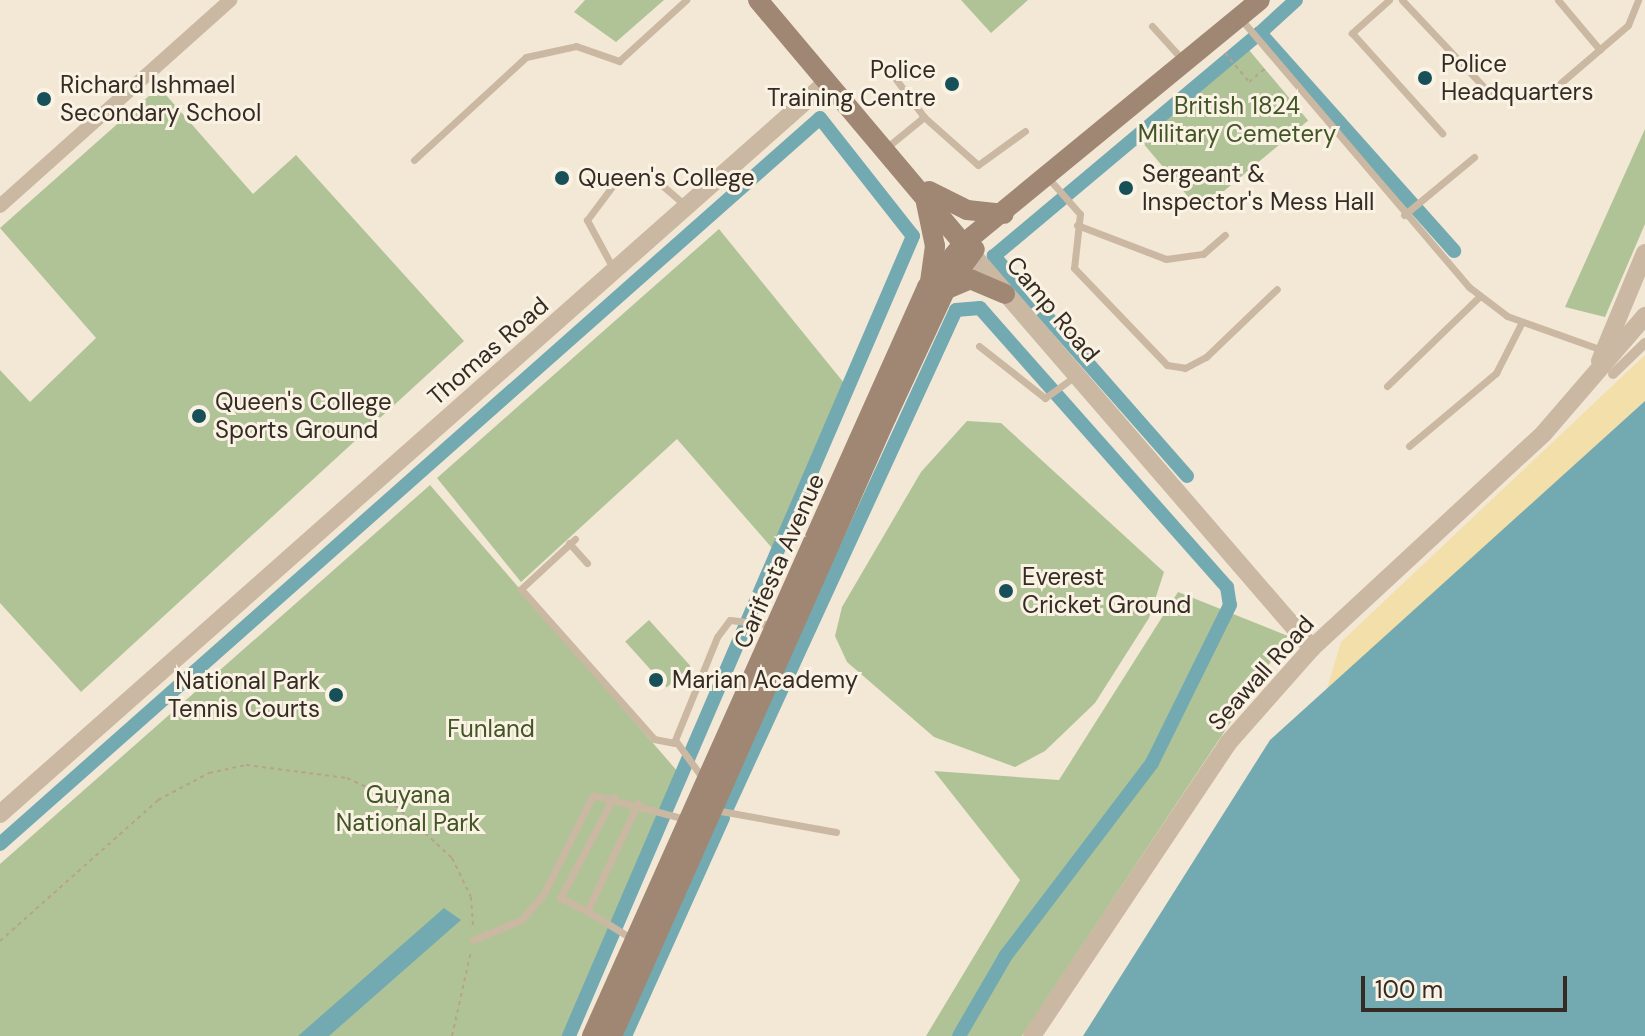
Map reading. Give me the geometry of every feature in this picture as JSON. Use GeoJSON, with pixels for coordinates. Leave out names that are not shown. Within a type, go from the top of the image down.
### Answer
{"type":"FeatureCollection","features":[{"type":"Feature","properties":{"kind":"main road","name":"Camp Road"},"geometry":{"type":"LineString","coordinates":[[758,0],[919,184],[967,248]]}},
{"type":"Feature","properties":{"kind":"main road","name":"Carifesta Avenue"},"geometry":{"type":"LineString","coordinates":[[592,1036],[632,938],[772,625],[937,288],[967,248],[1004,214],[1054,183],[1182,60],[1245,25],[1260,0]]}},
{"type":"Feature","properties":{"kind":"main road"},"geometry":{"type":"LineString","coordinates":[[919,184],[967,210],[1004,214]]}},
{"type":"Feature","properties":{"kind":"main road"},"geometry":{"type":"LineString","coordinates":[[919,184],[935,246],[937,288],[978,280],[1005,294]]}},
{"type":"Feature","properties":{"kind":"main road","name":"Carifesta Avenue"},"geometry":{"type":"LineString","coordinates":[[612,1036],[937,288]]}},
{"type":"Feature","properties":{"kind":"street"},"geometry":{"type":"LineString","coordinates":[[0,206],[230,0]]}},
{"type":"Feature","properties":{"kind":"street","name":"Thomas Road"},"geometry":{"type":"LineString","coordinates":[[0,814],[827,82]]}},
{"type":"Feature","properties":{"kind":"street","name":"Camp Road"},"geometry":{"type":"LineString","coordinates":[[967,248],[1071,379],[1312,648]]}},
{"type":"Feature","properties":{"kind":"street","name":"Seawall Road"},"geometry":{"type":"LineString","coordinates":[[1584,392],[1645,253]]}},
{"type":"Feature","properties":{"kind":"street","name":"Seawall Road"},"geometry":{"type":"LineString","coordinates":[[1032,1036],[1151,848],[1228,743],[1312,648],[1584,392],[1645,316]]}},
{"type":"Feature","properties":{"kind":"street"},"geometry":{"type":"LineString","coordinates":[[1613,374],[1645,343]]}},
{"type":"Feature","properties":{"kind":"lane"},"geometry":{"type":"LineString","coordinates":[[414,160],[526,57],[576,46],[619,61],[686,0]]}},
{"type":"Feature","properties":{"kind":"lane"},"geometry":{"type":"LineString","coordinates":[[1389,0],[1352,33],[1442,133]]}},
{"type":"Feature","properties":{"kind":"lane"},"geometry":{"type":"LineString","coordinates":[[1402,0],[1492,96]]}},
{"type":"Feature","properties":{"kind":"lane"},"geometry":{"type":"LineString","coordinates":[[1558,0],[1600,50]]}},
{"type":"Feature","properties":{"kind":"lane"},"geometry":{"type":"LineString","coordinates":[[1556,87],[1628,25],[1638,0]]}},
{"type":"Feature","properties":{"kind":"lane"},"geometry":{"type":"LineString","coordinates":[[1245,25],[1404,215],[1480,296],[1522,322],[1562,339],[1604,351]]}},
{"type":"Feature","properties":{"kind":"lane"},"geometry":{"type":"LineString","coordinates":[[1152,26],[1182,60]]}},
{"type":"Feature","properties":{"kind":"lane"},"geometry":{"type":"LineString","coordinates":[[892,74],[924,117],[978,165],[1025,131]]}},
{"type":"Feature","properties":{"kind":"lane"},"geometry":{"type":"LineString","coordinates":[[886,148],[924,117]]}},
{"type":"Feature","properties":{"kind":"lane"},"geometry":{"type":"LineString","coordinates":[[1404,215],[1474,157]]}},
{"type":"Feature","properties":{"kind":"lane"},"geometry":{"type":"LineString","coordinates":[[615,271],[587,220],[620,176],[659,179],[687,206]]}},
{"type":"Feature","properties":{"kind":"lane"},"geometry":{"type":"LineString","coordinates":[[1054,183],[1080,214],[1074,268],[1157,358],[1176,369],[1206,357],[1277,289]]}},
{"type":"Feature","properties":{"kind":"lane"},"geometry":{"type":"LineString","coordinates":[[1077,225],[1166,259],[1203,254],[1225,235]]}},
{"type":"Feature","properties":{"kind":"lane"},"geometry":{"type":"LineString","coordinates":[[1387,386],[1480,296]]}},
{"type":"Feature","properties":{"kind":"lane"},"geometry":{"type":"LineString","coordinates":[[1409,446],[1496,373],[1522,322]]}},
{"type":"Feature","properties":{"kind":"lane"},"geometry":{"type":"LineString","coordinates":[[979,346],[1051,396],[1071,379]]}},
{"type":"Feature","properties":{"kind":"lane"},"geometry":{"type":"LineString","coordinates":[[587,563],[572,541],[521,589],[654,739],[675,743],[703,779]]}},
{"type":"Feature","properties":{"kind":"lane"},"geometry":{"type":"LineString","coordinates":[[675,743],[724,624],[747,619],[772,625]]}},
{"type":"Feature","properties":{"kind":"lane"},"geometry":{"type":"LineString","coordinates":[[473,940],[521,920],[543,895],[593,795],[614,796],[685,819]]}},
{"type":"Feature","properties":{"kind":"lane"},"geometry":{"type":"LineString","coordinates":[[614,796],[560,898],[632,938]]}},
{"type":"Feature","properties":{"kind":"lane"},"geometry":{"type":"LineString","coordinates":[[587,911],[638,803]]}},
{"type":"Feature","properties":{"kind":"lane"},"geometry":{"type":"LineString","coordinates":[[713,809],[836,832]]}},
{"type":"Feature","properties":{"kind":"path"},"geometry":{"type":"LineString","coordinates":[[1225,54],[1249,82],[1274,61]]}},
{"type":"Feature","properties":{"kind":"path"},"geometry":{"type":"LineString","coordinates":[[0,941],[158,800],[209,773],[246,765],[347,778],[424,825],[452,858],[471,897],[473,940],[452,1036]]}},
{"type":"Feature","properties":{"kind":"green space"},"geometry":{"type":"Polygon","coordinates":[[[585,0],[664,0],[616,42],[574,12],[585,0]]]}},
{"type":"Feature","properties":{"kind":"green space"},"geometry":{"type":"Polygon","coordinates":[[[961,0],[1028,0],[991,33],[961,0]]]}},
{"type":"Feature","properties":{"kind":"green space","name":"British 1824 Military Cemetery"},"geometry":{"type":"Polygon","coordinates":[[[1249,50],[1308,120],[1200,211],[1141,141],[1249,50]]]}},
{"type":"Feature","properties":{"kind":"green space","name":"Queen's College Sports Ground"},"geometry":{"type":"Polygon","coordinates":[[[159,87],[253,194],[296,155],[464,341],[81,692],[0,603],[0,370],[30,402],[96,338],[0,228],[159,87]]]}},
{"type":"Feature","properties":{"kind":"green space"},"geometry":{"type":"Polygon","coordinates":[[[1645,129],[1645,224],[1605,317],[1565,307],[1645,129]]]}},
{"type":"Feature","properties":{"kind":"green space"},"geometry":{"type":"Polygon","coordinates":[[[719,229],[844,383],[772,548],[677,439],[521,582],[437,478],[719,229]]]}},
{"type":"Feature","properties":{"kind":"green space","name":"Everest Cricket Ground"},"geometry":{"type":"Polygon","coordinates":[[[967,421],[1001,423],[1164,572],[1149,618],[1095,703],[1045,751],[1015,767],[934,737],[847,662],[835,636],[842,607],[921,472],[967,421]]]}},
{"type":"Feature","properties":{"kind":"green space","name":"Guyana National Park"},"geometry":{"type":"Polygon","coordinates":[[[430,485],[678,772],[563,1036],[0,1036],[0,864],[430,485]]]}},
{"type":"Feature","properties":{"kind":"green space"},"geometry":{"type":"Polygon","coordinates":[[[1178,592],[1288,636],[1022,1036],[926,1036],[1020,880],[934,771],[1059,780],[1178,592]]]}},
{"type":"Feature","properties":{"kind":"green space"},"geometry":{"type":"Polygon","coordinates":[[[649,620],[690,666],[667,687],[625,641],[649,620]]]}},
{"type":"Feature","properties":{"kind":"sand"},"geometry":{"type":"Polygon","coordinates":[[[1645,355],[1645,401],[1327,689],[1341,642],[1645,355]]]}},
{"type":"Feature","properties":{"kind":"water"},"geometry":{"type":"Polygon","coordinates":[[[1645,401],[1645,1036],[1083,1036],[1270,740],[1645,401]]]}},
{"type":"Feature","properties":{"kind":"water"},"geometry":{"type":"Polygon","coordinates":[[[444,908],[461,920],[329,1036],[298,1036],[444,908]]]}},
{"type":"Feature","properties":{"kind":"waterway"},"geometry":{"type":"LineString","coordinates":[[1296,0],[1260,33],[1454,251]]}},
{"type":"Feature","properties":{"kind":"waterway"},"geometry":{"type":"LineString","coordinates":[[1187,476],[994,256],[1260,33]]}},
{"type":"Feature","properties":{"kind":"waterway"},"geometry":{"type":"LineString","coordinates":[[0,844],[820,118],[913,236],[569,1036]]}},
{"type":"Feature","properties":{"kind":"waterway"},"geometry":{"type":"LineString","coordinates":[[727,808],[956,310],[980,308],[1227,587],[1230,605],[1152,763],[1005,957],[959,1036]]}},
{"type":"Feature","properties":{"kind":"waterway"},"geometry":{"type":"LineString","coordinates":[[625,1036],[723,818]]}},
{"type":"Feature","properties":{"kind":"place","name":"Police Headquarters"},"geometry":{"type":"Point","coordinates":[1425,78]}},
{"type":"Feature","properties":{"kind":"place","name":"Police Training Centre"},"geometry":{"type":"Point","coordinates":[952,84]}},
{"type":"Feature","properties":{"kind":"place","name":"Richard Ishmael Secondary School"},"geometry":{"type":"Point","coordinates":[44,99]}},
{"type":"Feature","properties":{"kind":"place","name":"Queen's College"},"geometry":{"type":"Point","coordinates":[562,178]}},
{"type":"Feature","properties":{"kind":"place","name":"Sergeant & Inspector's Mess Hall"},"geometry":{"type":"Point","coordinates":[1126,188]}},
{"type":"Feature","properties":{"kind":"place","name":"Queen's College Sports Ground"},"geometry":{"type":"Point","coordinates":[199,416]}},
{"type":"Feature","properties":{"kind":"place","name":"Everest Cricket Ground"},"geometry":{"type":"Point","coordinates":[1006,591]}},
{"type":"Feature","properties":{"kind":"place","name":"Marian Academy"},"geometry":{"type":"Point","coordinates":[656,680]}},
{"type":"Feature","properties":{"kind":"place","name":"National Park Tennis Courts"},"geometry":{"type":"Point","coordinates":[336,695]}},
{"type":"Feature","properties":{"kind":"park label","name":"Funland"},"geometry":{"type":"Point","coordinates":[491,729]}}]}
